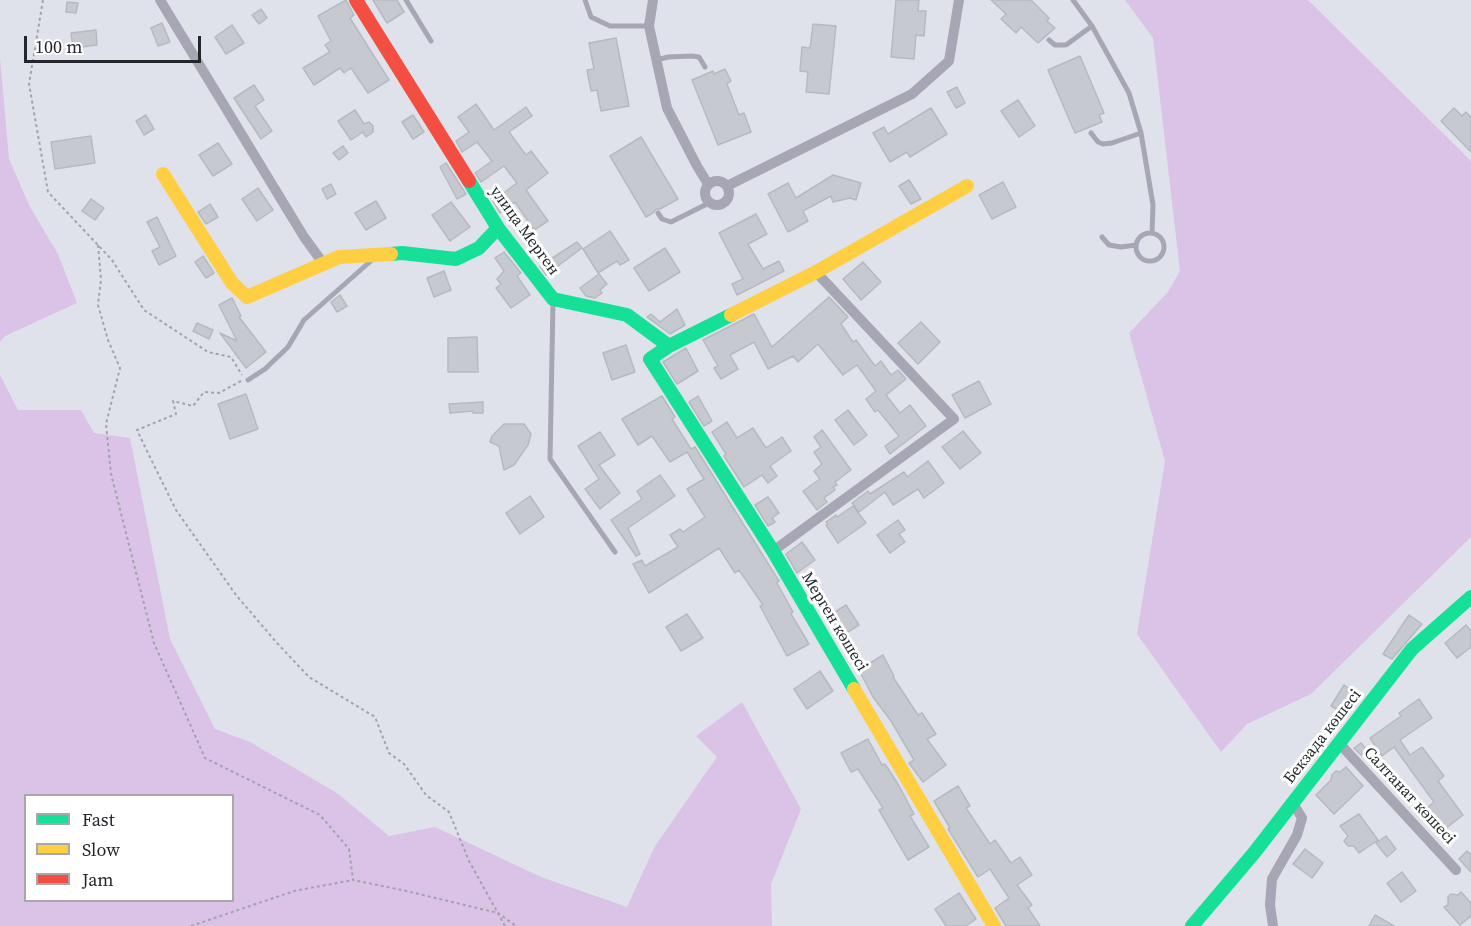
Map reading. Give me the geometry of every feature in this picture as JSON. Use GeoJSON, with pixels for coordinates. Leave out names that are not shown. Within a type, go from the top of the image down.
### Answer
{"type":"FeatureCollection","features":[{"type":"Feature","properties":{"kind":"street"},"geometry":{"type":"LineString","coordinates":[[160,0],[304,237],[323,263]]}},
{"type":"Feature","properties":{"kind":"street","name":"улица Мерген"},"geometry":{"type":"LineString","coordinates":[[356,0],[498,228],[553,299],[627,315],[669,346]]}},
{"type":"Feature","properties":{"kind":"street"},"geometry":{"type":"LineString","coordinates":[[653,0],[649,26],[666,108],[708,184]]}},
{"type":"Feature","properties":{"kind":"street"},"geometry":{"type":"LineString","coordinates":[[727,186],[912,94],[949,61],[959,0]]}},
{"type":"Feature","properties":{"kind":"street"},"geometry":{"type":"LineString","coordinates":[[163,174],[232,283],[248,297],[339,257],[402,254],[456,259],[479,248],[498,228]]}},
{"type":"Feature","properties":{"kind":"street"},"geometry":{"type":"LineString","coordinates":[[722,181],[730,192],[728,199],[723,204],[709,203],[705,190],[708,184],[722,181]]}},
{"type":"Feature","properties":{"kind":"street"},"geometry":{"type":"LineString","coordinates":[[669,346],[816,272],[967,186]]}},
{"type":"Feature","properties":{"kind":"street"},"geometry":{"type":"LineString","coordinates":[[773,551],[954,419],[816,272]]}},
{"type":"Feature","properties":{"kind":"street","name":"Мерген көшесі"},"geometry":{"type":"LineString","coordinates":[[669,346],[650,359],[773,551],[994,926]]}},
{"type":"Feature","properties":{"kind":"street","name":"Бекзада көшесі"},"geometry":{"type":"LineString","coordinates":[[1273,926],[1270,905],[1272,879],[1297,835],[1302,818],[1293,803],[1412,649],[1471,597]]}},
{"type":"Feature","properties":{"kind":"street","name":"Салтанат көшесі"},"geometry":{"type":"LineString","coordinates":[[1339,743],[1456,870]]}},
{"type":"Feature","properties":{"kind":"street"},"geometry":{"type":"LineString","coordinates":[[1192,926],[1293,803]]}},
{"type":"Feature","properties":{"kind":"lane"},"geometry":{"type":"LineString","coordinates":[[406,0],[431,40]]}},
{"type":"Feature","properties":{"kind":"lane"},"geometry":{"type":"LineString","coordinates":[[585,0],[591,17],[610,26],[649,26]]}},
{"type":"Feature","properties":{"kind":"lane"},"geometry":{"type":"LineString","coordinates":[[1073,0],[1092,26],[1128,93],[1141,134],[1153,205],[1152,233]]}},
{"type":"Feature","properties":{"kind":"lane"},"geometry":{"type":"LineString","coordinates":[[1049,40],[1055,45],[1065,45],[1092,26]]}},
{"type":"Feature","properties":{"kind":"lane"},"geometry":{"type":"LineString","coordinates":[[656,60],[692,56],[699,57],[705,67]]}},
{"type":"Feature","properties":{"kind":"lane"},"geometry":{"type":"LineString","coordinates":[[1091,133],[1094,139],[1103,144],[1141,134]]}},
{"type":"Feature","properties":{"kind":"lane"},"geometry":{"type":"LineString","coordinates":[[658,213],[662,219],[671,222],[709,203]]}},
{"type":"Feature","properties":{"kind":"lane"},"geometry":{"type":"LineString","coordinates":[[1152,233],[1159,236],[1164,250],[1161,257],[1147,262],[1136,252],[1136,245],[1139,238],[1152,233]]}},
{"type":"Feature","properties":{"kind":"lane"},"geometry":{"type":"LineString","coordinates":[[1102,237],[1108,245],[1121,248],[1136,245]]}},
{"type":"Feature","properties":{"kind":"lane"},"geometry":{"type":"LineString","coordinates":[[246,380],[265,369],[288,347],[304,320],[376,256]]}},
{"type":"Feature","properties":{"kind":"lane"},"geometry":{"type":"LineString","coordinates":[[553,299],[550,459],[615,552]]}},
{"type":"Feature","properties":{"kind":"path"},"geometry":{"type":"LineString","coordinates":[[43,0],[29,84],[48,192],[112,260],[144,310],[208,352],[231,357],[246,380],[219,393],[204,392],[193,406],[173,401],[176,414],[137,430],[176,510],[236,595],[276,643],[309,676],[375,717],[389,753],[404,764],[426,795],[449,812],[468,861],[505,926]]}},
{"type":"Feature","properties":{"kind":"path"},"geometry":{"type":"LineString","coordinates":[[98,245],[101,279],[99,305],[108,340],[120,368],[106,424],[111,474],[154,643],[205,758],[320,815],[349,849],[353,880]]}},
{"type":"Feature","properties":{"kind":"path"},"geometry":{"type":"LineString","coordinates":[[191,926],[294,891],[353,880],[498,913],[516,926]]}},
{"type":"Feature","properties":{"kind":"shaded area"},"geometry":{"type":"Polygon","coordinates":[[[1125,0],[1308,0],[1471,161],[1471,537],[1311,694],[1247,724],[1221,752],[1137,634],[1165,461],[1129,333],[1168,292],[1180,271],[1153,38],[1125,0]]]}},
{"type":"Feature","properties":{"kind":"shaded area"},"geometry":{"type":"Polygon","coordinates":[[[0,58],[9,159],[30,207],[58,254],[77,303],[5,336],[0,342],[0,58]]]}},
{"type":"Feature","properties":{"kind":"shaded area"},"geometry":{"type":"Polygon","coordinates":[[[0,375],[18,410],[81,410],[94,433],[130,438],[170,639],[215,729],[250,742],[337,793],[389,836],[435,827],[541,877],[627,907],[655,846],[717,757],[696,736],[742,702],[801,809],[771,884],[772,926],[0,926],[0,375]]]}},
{"type":"Feature","properties":{"kind":"building"},"geometry":{"type":"Polygon","coordinates":[[[346,0],[354,15],[350,18],[389,80],[368,93],[351,68],[344,73],[340,68],[314,85],[303,68],[330,52],[325,45],[331,41],[318,16],[346,0]]]}},
{"type":"Feature","properties":{"kind":"building"},"geometry":{"type":"Polygon","coordinates":[[[373,0],[397,0],[404,12],[387,23],[373,0]]]}},
{"type":"Feature","properties":{"kind":"building"},"geometry":{"type":"Polygon","coordinates":[[[896,0],[919,0],[918,11],[926,11],[924,36],[916,35],[914,59],[891,57],[896,0]]]}},
{"type":"Feature","properties":{"kind":"building"},"geometry":{"type":"Polygon","coordinates":[[[991,0],[1031,0],[1049,18],[1047,21],[1055,28],[1038,43],[1021,27],[1016,33],[1001,19],[1006,14],[991,0]]]}},
{"type":"Feature","properties":{"kind":"building"},"geometry":{"type":"Polygon","coordinates":[[[67,2],[78,3],[76,13],[66,12],[67,2]]]}},
{"type":"Feature","properties":{"kind":"building"},"geometry":{"type":"Polygon","coordinates":[[[261,9],[267,18],[259,24],[252,15],[261,9]]]}},
{"type":"Feature","properties":{"kind":"building"},"geometry":{"type":"Polygon","coordinates":[[[162,23],[170,42],[158,46],[151,28],[162,23]]]}},
{"type":"Feature","properties":{"kind":"building"},"geometry":{"type":"Polygon","coordinates":[[[813,24],[836,26],[829,94],[806,92],[808,72],[800,71],[802,47],[810,48],[813,24]]]}},
{"type":"Feature","properties":{"kind":"building"},"geometry":{"type":"Polygon","coordinates":[[[232,25],[244,43],[226,54],[215,37],[232,25]]]}},
{"type":"Feature","properties":{"kind":"building"},"geometry":{"type":"Polygon","coordinates":[[[96,30],[97,45],[73,48],[71,33],[96,30]]]}},
{"type":"Feature","properties":{"kind":"building"},"geometry":{"type":"Polygon","coordinates":[[[616,38],[629,106],[601,111],[597,90],[591,91],[587,70],[594,69],[589,43],[616,38]]]}},
{"type":"Feature","properties":{"kind":"building"},"geometry":{"type":"Polygon","coordinates":[[[1080,56],[1104,113],[1099,115],[1102,122],[1075,133],[1048,70],[1080,56]]]}},
{"type":"Feature","properties":{"kind":"building"},"geometry":{"type":"Polygon","coordinates":[[[725,69],[731,81],[727,84],[739,115],[744,113],[751,132],[718,145],[692,80],[713,71],[714,74],[725,69]]]}},
{"type":"Feature","properties":{"kind":"building"},"geometry":{"type":"Polygon","coordinates":[[[254,85],[264,100],[255,106],[272,131],[261,139],[234,98],[254,85]]]}},
{"type":"Feature","properties":{"kind":"building"},"geometry":{"type":"Polygon","coordinates":[[[957,87],[965,103],[956,108],[947,92],[957,87]]]}},
{"type":"Feature","properties":{"kind":"building"},"geometry":{"type":"Polygon","coordinates":[[[1018,100],[1035,126],[1019,137],[1001,111],[1018,100]]]}},
{"type":"Feature","properties":{"kind":"building"},"geometry":{"type":"Polygon","coordinates":[[[476,104],[494,130],[526,107],[532,116],[509,132],[526,155],[531,151],[548,173],[526,190],[548,221],[534,230],[515,202],[500,213],[493,201],[517,183],[504,166],[481,182],[475,173],[492,161],[477,142],[462,152],[456,141],[469,132],[458,117],[476,104]]]}},
{"type":"Feature","properties":{"kind":"building"},"geometry":{"type":"Polygon","coordinates":[[[931,108],[947,134],[910,157],[907,152],[890,162],[873,133],[884,127],[888,134],[931,108]]]}},
{"type":"Feature","properties":{"kind":"building"},"geometry":{"type":"Polygon","coordinates":[[[1454,108],[1462,116],[1466,112],[1471,117],[1471,152],[1441,121],[1454,108]]]}},
{"type":"Feature","properties":{"kind":"building"},"geometry":{"type":"Polygon","coordinates":[[[355,110],[364,124],[369,122],[373,126],[373,132],[366,137],[363,132],[351,140],[338,121],[355,110]]]}},
{"type":"Feature","properties":{"kind":"building"},"geometry":{"type":"Polygon","coordinates":[[[146,115],[154,129],[144,135],[136,121],[146,115]]]}},
{"type":"Feature","properties":{"kind":"building"},"geometry":{"type":"Polygon","coordinates":[[[413,115],[424,132],[413,139],[402,122],[413,115]]]}},
{"type":"Feature","properties":{"kind":"building"},"geometry":{"type":"Polygon","coordinates":[[[91,136],[95,163],[55,169],[51,142],[91,136]]]}},
{"type":"Feature","properties":{"kind":"building"},"geometry":{"type":"Polygon","coordinates":[[[641,137],[678,199],[656,209],[646,217],[610,156],[641,137]]]}},
{"type":"Feature","properties":{"kind":"building"},"geometry":{"type":"Polygon","coordinates":[[[218,143],[232,164],[213,176],[199,155],[218,143]]]}},
{"type":"Feature","properties":{"kind":"building"},"geometry":{"type":"Polygon","coordinates":[[[343,146],[348,153],[339,160],[333,153],[343,146]]]}},
{"type":"Feature","properties":{"kind":"building"},"geometry":{"type":"Polygon","coordinates":[[[446,163],[466,194],[457,199],[440,167],[446,163]]]}},
{"type":"Feature","properties":{"kind":"building"},"geometry":{"type":"Polygon","coordinates":[[[833,175],[861,183],[856,200],[850,198],[833,202],[831,196],[803,211],[808,221],[788,232],[768,194],[788,183],[796,198],[833,175]]]}},
{"type":"Feature","properties":{"kind":"building"},"geometry":{"type":"Polygon","coordinates":[[[909,180],[921,199],[911,204],[899,186],[909,180]]]}},
{"type":"Feature","properties":{"kind":"building"},"geometry":{"type":"Polygon","coordinates":[[[1003,182],[1016,207],[992,219],[979,195],[1003,182]]]}},
{"type":"Feature","properties":{"kind":"building"},"geometry":{"type":"Polygon","coordinates":[[[331,184],[336,194],[327,199],[322,189],[331,184]]]}},
{"type":"Feature","properties":{"kind":"building"},"geometry":{"type":"Polygon","coordinates":[[[258,188],[273,210],[257,221],[242,199],[258,188]]]}},
{"type":"Feature","properties":{"kind":"building"},"geometry":{"type":"Polygon","coordinates":[[[91,199],[104,208],[95,220],[82,211],[91,199]]]}},
{"type":"Feature","properties":{"kind":"building"},"geometry":{"type":"Polygon","coordinates":[[[376,201],[386,218],[366,230],[355,213],[376,201]]]}},
{"type":"Feature","properties":{"kind":"building"},"geometry":{"type":"Polygon","coordinates":[[[451,202],[470,227],[450,241],[432,215],[451,202]]]}},
{"type":"Feature","properties":{"kind":"building"},"geometry":{"type":"Polygon","coordinates":[[[210,204],[218,217],[206,224],[198,212],[210,204]]]}},
{"type":"Feature","properties":{"kind":"building"},"geometry":{"type":"Polygon","coordinates":[[[756,214],[767,234],[748,244],[763,269],[779,261],[784,271],[737,295],[732,284],[743,279],[719,233],[756,214]]]}},
{"type":"Feature","properties":{"kind":"building"},"geometry":{"type":"Polygon","coordinates":[[[157,217],[176,256],[159,265],[152,251],[160,247],[147,222],[157,217]]]}},
{"type":"Feature","properties":{"kind":"building"},"geometry":{"type":"Polygon","coordinates":[[[610,231],[629,260],[620,265],[617,261],[598,273],[583,249],[610,231]]]}},
{"type":"Feature","properties":{"kind":"building"},"geometry":{"type":"Polygon","coordinates":[[[577,242],[582,248],[546,275],[540,266],[577,242]]]}},
{"type":"Feature","properties":{"kind":"building"},"geometry":{"type":"Polygon","coordinates":[[[665,248],[680,272],[649,291],[634,268],[665,248]]]}},
{"type":"Feature","properties":{"kind":"building"},"geometry":{"type":"Polygon","coordinates":[[[504,252],[521,273],[517,276],[530,295],[511,308],[496,288],[501,284],[497,279],[504,271],[495,258],[504,252]]]}},
{"type":"Feature","properties":{"kind":"building"},"geometry":{"type":"Polygon","coordinates":[[[203,256],[214,273],[206,278],[195,262],[203,256]]]}},
{"type":"Feature","properties":{"kind":"building"},"geometry":{"type":"Polygon","coordinates":[[[863,262],[881,282],[861,300],[843,279],[863,262]]]}},
{"type":"Feature","properties":{"kind":"building"},"geometry":{"type":"Polygon","coordinates":[[[444,271],[451,290],[434,297],[427,278],[444,271]]]}},
{"type":"Feature","properties":{"kind":"building"},"geometry":{"type":"Polygon","coordinates":[[[599,274],[607,284],[600,290],[602,293],[595,298],[586,296],[580,288],[599,274]]]}},
{"type":"Feature","properties":{"kind":"building"},"geometry":{"type":"Polygon","coordinates":[[[340,295],[347,306],[337,312],[331,302],[340,295]]]}},
{"type":"Feature","properties":{"kind":"building"},"geometry":{"type":"Polygon","coordinates":[[[829,297],[848,317],[841,324],[853,342],[856,340],[875,366],[881,361],[891,375],[898,370],[906,379],[886,395],[900,413],[910,405],[926,426],[890,454],[885,446],[899,436],[878,410],[875,412],[866,399],[876,391],[857,365],[843,375],[818,344],[798,362],[793,356],[768,369],[754,342],[730,355],[738,369],[721,379],[714,368],[718,366],[703,340],[754,314],[772,347],[829,297]]]}},
{"type":"Feature","properties":{"kind":"building"},"geometry":{"type":"Polygon","coordinates":[[[232,298],[241,316],[239,317],[266,352],[246,368],[220,333],[237,341],[219,305],[232,298]]]}},
{"type":"Feature","properties":{"kind":"building"},"geometry":{"type":"Polygon","coordinates":[[[677,309],[685,325],[670,334],[647,317],[651,314],[660,322],[677,309]]]}},
{"type":"Feature","properties":{"kind":"building"},"geometry":{"type":"Polygon","coordinates":[[[921,322],[940,342],[918,364],[898,343],[921,322]]]}},
{"type":"Feature","properties":{"kind":"building"},"geometry":{"type":"Polygon","coordinates":[[[197,323],[213,330],[209,339],[193,331],[197,323]]]}},
{"type":"Feature","properties":{"kind":"building"},"geometry":{"type":"Polygon","coordinates":[[[477,337],[478,372],[448,372],[448,338],[477,337]]]}},
{"type":"Feature","properties":{"kind":"building"},"geometry":{"type":"Polygon","coordinates":[[[626,345],[635,372],[612,380],[603,353],[626,345]]]}},
{"type":"Feature","properties":{"kind":"building"},"geometry":{"type":"Polygon","coordinates":[[[686,348],[698,371],[677,384],[663,362],[686,348]]]}},
{"type":"Feature","properties":{"kind":"building"},"geometry":{"type":"Polygon","coordinates":[[[979,381],[991,404],[965,418],[952,395],[979,381]]]}},
{"type":"Feature","properties":{"kind":"building"},"geometry":{"type":"Polygon","coordinates":[[[246,394],[258,429],[230,439],[218,404],[246,394]]]}},
{"type":"Feature","properties":{"kind":"building"},"geometry":{"type":"Polygon","coordinates":[[[662,396],[675,417],[672,419],[691,449],[695,447],[779,581],[777,583],[793,612],[791,614],[809,644],[787,656],[760,606],[763,605],[739,570],[735,573],[719,548],[649,593],[633,564],[642,560],[645,566],[678,547],[670,535],[680,529],[683,532],[705,517],[687,489],[704,479],[687,452],[670,462],[652,436],[638,445],[622,419],[662,396]]]}},
{"type":"Feature","properties":{"kind":"building"},"geometry":{"type":"Polygon","coordinates":[[[698,396],[712,421],[704,426],[689,402],[698,396]]]}},
{"type":"Feature","properties":{"kind":"building"},"geometry":{"type":"Polygon","coordinates":[[[483,402],[483,413],[473,413],[473,411],[450,413],[449,404],[483,402]]]}},
{"type":"Feature","properties":{"kind":"building"},"geometry":{"type":"Polygon","coordinates":[[[848,410],[867,435],[854,445],[835,420],[848,410]]]}},
{"type":"Feature","properties":{"kind":"building"},"geometry":{"type":"Polygon","coordinates":[[[727,422],[737,438],[753,428],[766,448],[782,437],[791,451],[770,466],[777,476],[768,483],[762,475],[744,487],[712,432],[727,422]]]}},
{"type":"Feature","properties":{"kind":"building"},"geometry":{"type":"Polygon","coordinates":[[[504,424],[524,424],[531,434],[528,445],[514,465],[504,470],[499,446],[490,442],[492,436],[504,424]]]}},
{"type":"Feature","properties":{"kind":"building"},"geometry":{"type":"Polygon","coordinates":[[[822,430],[851,470],[835,482],[837,485],[833,487],[835,490],[824,498],[827,502],[817,510],[803,491],[820,479],[814,471],[822,464],[814,452],[821,447],[814,437],[822,430]]]}},
{"type":"Feature","properties":{"kind":"building"},"geometry":{"type":"Polygon","coordinates":[[[963,431],[981,453],[960,469],[942,447],[963,431]]]}},
{"type":"Feature","properties":{"kind":"building"},"geometry":{"type":"Polygon","coordinates":[[[600,432],[615,455],[599,465],[620,493],[600,509],[585,489],[599,479],[578,446],[600,432]]]}},
{"type":"Feature","properties":{"kind":"building"},"geometry":{"type":"Polygon","coordinates":[[[928,461],[944,483],[924,498],[918,489],[893,505],[885,492],[859,512],[852,503],[868,491],[870,494],[904,472],[907,477],[928,461]]]}},
{"type":"Feature","properties":{"kind":"building"},"geometry":{"type":"Polygon","coordinates":[[[660,475],[675,496],[628,528],[640,554],[636,556],[611,520],[642,499],[637,491],[660,475]]]}},
{"type":"Feature","properties":{"kind":"building"},"geometry":{"type":"Polygon","coordinates":[[[530,496],[544,517],[520,534],[506,513],[530,496]]]}},
{"type":"Feature","properties":{"kind":"building"},"geometry":{"type":"Polygon","coordinates":[[[768,497],[779,513],[772,518],[775,522],[768,526],[755,505],[768,497]]]}},
{"type":"Feature","properties":{"kind":"building"},"geometry":{"type":"Polygon","coordinates":[[[853,506],[866,523],[838,543],[826,522],[853,506]]]}},
{"type":"Feature","properties":{"kind":"building"},"geometry":{"type":"Polygon","coordinates":[[[898,520],[905,530],[899,534],[905,542],[890,553],[877,535],[898,520]]]}},
{"type":"Feature","properties":{"kind":"building"},"geometry":{"type":"Polygon","coordinates":[[[802,542],[815,560],[797,573],[786,554],[802,542]]]}},
{"type":"Feature","properties":{"kind":"building"},"geometry":{"type":"Polygon","coordinates":[[[846,605],[859,625],[840,637],[827,617],[846,605]]]}},
{"type":"Feature","properties":{"kind":"building"},"geometry":{"type":"Polygon","coordinates":[[[687,614],[703,638],[681,651],[666,627],[687,614]]]}},
{"type":"Feature","properties":{"kind":"building"},"geometry":{"type":"Polygon","coordinates":[[[1409,615],[1422,624],[1392,659],[1383,654],[1409,615]]]}},
{"type":"Feature","properties":{"kind":"building"},"geometry":{"type":"Polygon","coordinates":[[[1466,625],[1471,631],[1471,647],[1457,658],[1445,643],[1466,625]]]}},
{"type":"Feature","properties":{"kind":"building"},"geometry":{"type":"Polygon","coordinates":[[[883,655],[893,677],[918,715],[922,713],[936,734],[927,739],[946,765],[923,782],[909,763],[914,760],[891,721],[873,697],[859,670],[883,655]]]}},
{"type":"Feature","properties":{"kind":"building"},"geometry":{"type":"Polygon","coordinates":[[[820,671],[833,691],[807,709],[794,689],[820,671]]]}},
{"type":"Feature","properties":{"kind":"building"},"geometry":{"type":"Polygon","coordinates":[[[1344,685],[1360,696],[1348,716],[1331,706],[1344,685]]]}},
{"type":"Feature","properties":{"kind":"building"},"geometry":{"type":"Polygon","coordinates":[[[1419,699],[1432,718],[1400,740],[1410,755],[1422,747],[1444,776],[1438,781],[1463,815],[1445,829],[1428,807],[1434,802],[1394,747],[1382,756],[1370,738],[1401,716],[1399,713],[1419,699]]]}},
{"type":"Feature","properties":{"kind":"building"},"geometry":{"type":"Polygon","coordinates":[[[868,739],[882,765],[885,764],[898,784],[914,814],[910,816],[929,847],[908,860],[879,810],[883,808],[858,769],[851,772],[841,753],[868,739]]]}},
{"type":"Feature","properties":{"kind":"building"},"geometry":{"type":"Polygon","coordinates":[[[1361,743],[1367,750],[1361,755],[1354,748],[1361,743]]]}},
{"type":"Feature","properties":{"kind":"building"},"geometry":{"type":"Polygon","coordinates":[[[1346,767],[1363,786],[1334,814],[1316,795],[1331,780],[1336,771],[1340,772],[1346,767]]]}},
{"type":"Feature","properties":{"kind":"building"},"geometry":{"type":"Polygon","coordinates":[[[958,786],[970,806],[966,808],[990,844],[995,840],[1011,863],[1020,857],[1032,875],[1017,885],[1032,905],[1028,908],[1040,926],[1006,926],[995,908],[1009,898],[990,869],[978,877],[948,829],[950,828],[934,801],[958,786]]]}},
{"type":"Feature","properties":{"kind":"building"},"geometry":{"type":"Polygon","coordinates":[[[1359,814],[1378,840],[1359,853],[1354,846],[1348,846],[1344,841],[1348,836],[1340,826],[1359,814]]]}},
{"type":"Feature","properties":{"kind":"building"},"geometry":{"type":"Polygon","coordinates":[[[1386,836],[1396,849],[1387,857],[1376,843],[1386,836]]]}},
{"type":"Feature","properties":{"kind":"building"},"geometry":{"type":"Polygon","coordinates":[[[1305,849],[1323,863],[1312,878],[1293,864],[1305,849]]]}},
{"type":"Feature","properties":{"kind":"building"},"geometry":{"type":"Polygon","coordinates":[[[1467,851],[1471,855],[1471,872],[1459,859],[1467,851]]]}},
{"type":"Feature","properties":{"kind":"building"},"geometry":{"type":"Polygon","coordinates":[[[1402,872],[1416,891],[1401,902],[1387,883],[1402,872]]]}},
{"type":"Feature","properties":{"kind":"building"},"geometry":{"type":"Polygon","coordinates":[[[1461,892],[1471,903],[1471,916],[1460,925],[1444,907],[1448,905],[1448,897],[1451,894],[1458,895],[1461,892]]]}},
{"type":"Feature","properties":{"kind":"building"},"geometry":{"type":"Polygon","coordinates":[[[959,893],[976,919],[966,926],[946,926],[935,909],[959,893]]]}},
{"type":"Feature","properties":{"kind":"building"},"geometry":{"type":"Polygon","coordinates":[[[1375,915],[1394,926],[1369,926],[1375,915]]]}},
{"type":"Feature","properties":{"kind":"traffic: fast"},"geometry":{"type":"LineString","coordinates":[[469,181],[498,228],[553,299],[627,315],[669,346]]}},
{"type":"Feature","properties":{"kind":"traffic: fast"},"geometry":{"type":"LineString","coordinates":[[391,254],[402,253],[456,259],[479,248],[498,228]]}},
{"type":"Feature","properties":{"kind":"traffic: fast"},"geometry":{"type":"LineString","coordinates":[[731,315],[669,346],[650,359],[773,551],[854,689]]}},
{"type":"Feature","properties":{"kind":"traffic: fast"},"geometry":{"type":"LineString","coordinates":[[1192,926],[1254,853],[1412,649],[1471,597]]}},
{"type":"Feature","properties":{"kind":"traffic: slow"},"geometry":{"type":"LineString","coordinates":[[163,174],[232,283],[247,297],[339,257],[391,254]]}},
{"type":"Feature","properties":{"kind":"traffic: slow"},"geometry":{"type":"LineString","coordinates":[[731,315],[816,272],[967,186]]}},
{"type":"Feature","properties":{"kind":"traffic: slow"},"geometry":{"type":"LineString","coordinates":[[854,689],[994,926]]}},
{"type":"Feature","properties":{"kind":"traffic: jam"},"geometry":{"type":"LineString","coordinates":[[356,0],[469,181]]}}]}
